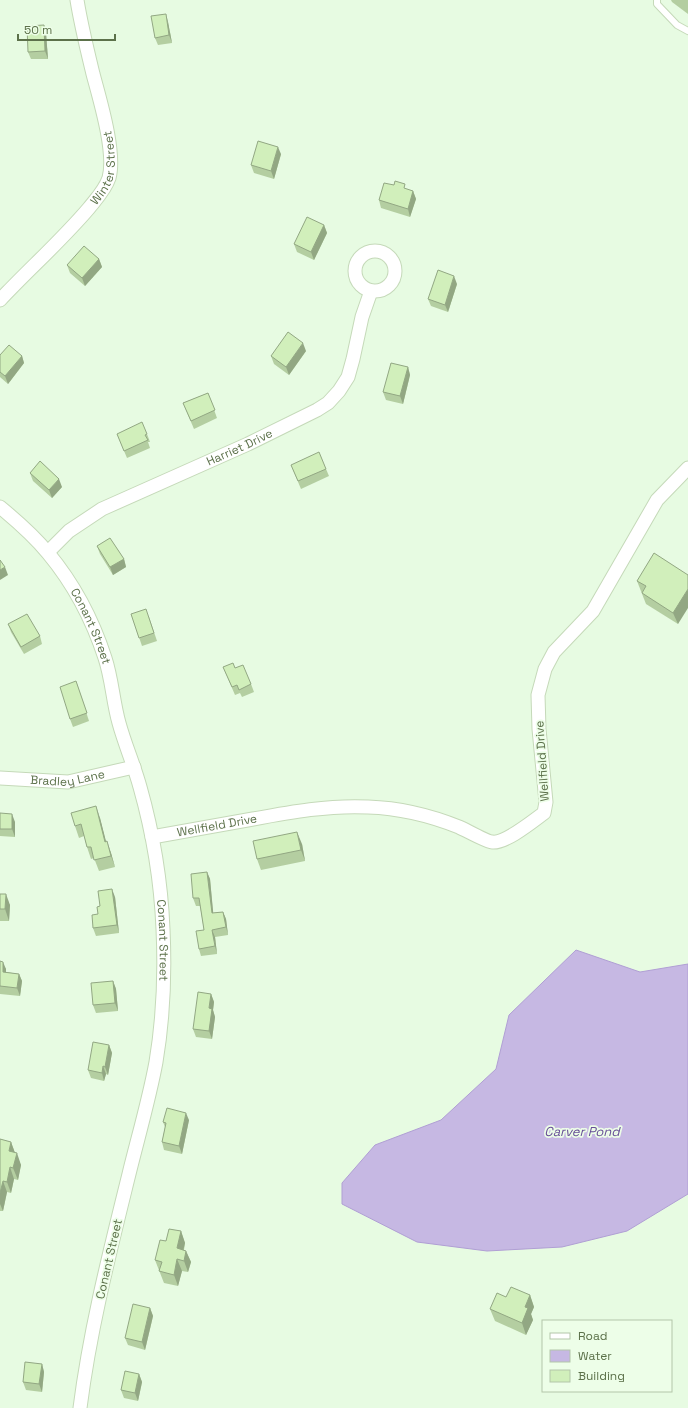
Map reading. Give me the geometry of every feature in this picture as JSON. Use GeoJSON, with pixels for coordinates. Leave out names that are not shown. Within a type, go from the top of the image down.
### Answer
{"type":"FeatureCollection","features":[{"type":"Feature","properties":{"kind":"street","name":"Winter Street"},"geometry":{"type":"LineString","coordinates":[[0,300],[71,228],[103,190],[109,178],[110,154],[105,119],[84,36],[77,0]]}},
{"type":"Feature","properties":{"kind":"street","name":"Harriet Drive"},"geometry":{"type":"LineString","coordinates":[[48,552],[69,531],[102,509],[248,444],[317,410],[328,403],[339,391],[348,377],[362,317],[371,291]]}},
{"type":"Feature","properties":{"kind":"street","name":"Wellfield Drive"},"geometry":{"type":"LineString","coordinates":[[152,837],[303,810],[335,807],[368,807],[422,814],[471,831],[492,842],[505,839],[525,827],[544,813],[546,802],[539,729],[538,695],[545,669],[554,652],[593,611],[657,500],[688,468]]}},
{"type":"Feature","properties":{"kind":"street","name":"Conant Street"},"geometry":{"type":"LineString","coordinates":[[0,506],[48,552],[73,591],[96,635],[105,659],[119,722],[140,786],[152,837],[163,927],[163,977],[158,1048],[150,1093],[109,1256],[87,1364],[80,1408]]}},
{"type":"Feature","properties":{"kind":"street","name":"Bradley Lane"},"geometry":{"type":"LineString","coordinates":[[0,778],[68,782],[134,767]]}},
{"type":"Feature","properties":{"kind":"lane"},"geometry":{"type":"LineString","coordinates":[[657,0],[657,4],[678,25],[688,31]]}},
{"type":"Feature","properties":{"kind":"water","name":"Carver Pond"},"geometry":{"type":"Polygon","coordinates":[[[576,950],[640,972],[688,964],[688,1194],[627,1231],[562,1247],[487,1251],[417,1242],[342,1204],[342,1183],[375,1145],[441,1120],[496,1069],[509,1015],[576,950]]]}},
{"type":"Feature","properties":{"kind":"building"},"geometry":{"type":"Polygon","coordinates":[[[166,14],[169,35],[155,38],[151,16],[166,14]]]}},
{"type":"Feature","properties":{"kind":"building"},"geometry":{"type":"Polygon","coordinates":[[[44,25],[45,51],[28,52],[27,26],[44,25]]]}},
{"type":"Feature","properties":{"kind":"building"},"geometry":{"type":"Polygon","coordinates":[[[258,141],[278,147],[271,171],[251,165],[258,141]]]}},
{"type":"Feature","properties":{"kind":"building"},"geometry":{"type":"Polygon","coordinates":[[[395,181],[405,184],[404,188],[413,191],[408,209],[379,200],[384,183],[394,185],[395,181]]]}},
{"type":"Feature","properties":{"kind":"building"},"geometry":{"type":"Polygon","coordinates":[[[307,217],[324,225],[311,252],[294,244],[307,217]]]}},
{"type":"Feature","properties":{"kind":"building"},"geometry":{"type":"Polygon","coordinates":[[[84,246],[99,259],[82,278],[67,265],[84,246]]]}},
{"type":"Feature","properties":{"kind":"building"},"geometry":{"type":"Polygon","coordinates":[[[438,270],[454,276],[445,305],[428,299],[438,270]]]}},
{"type":"Feature","properties":{"kind":"building"},"geometry":{"type":"Polygon","coordinates":[[[288,332],[303,343],[286,367],[271,356],[288,332]]]}},
{"type":"Feature","properties":{"kind":"building"},"geometry":{"type":"Polygon","coordinates":[[[9,345],[22,356],[5,376],[0,372],[0,355],[9,345]]]}},
{"type":"Feature","properties":{"kind":"building"},"geometry":{"type":"Polygon","coordinates":[[[391,363],[408,367],[400,396],[383,392],[391,363]]]}},
{"type":"Feature","properties":{"kind":"building"},"geometry":{"type":"Polygon","coordinates":[[[208,393],[215,410],[191,421],[183,403],[208,393]]]}},
{"type":"Feature","properties":{"kind":"building"},"geometry":{"type":"Polygon","coordinates":[[[142,422],[147,434],[145,435],[148,440],[124,451],[117,434],[142,422]]]}},
{"type":"Feature","properties":{"kind":"building"},"geometry":{"type":"Polygon","coordinates":[[[319,452],[326,469],[298,481],[291,465],[319,452]]]}},
{"type":"Feature","properties":{"kind":"building"},"geometry":{"type":"Polygon","coordinates":[[[40,461],[59,479],[49,490],[30,473],[40,461]]]}},
{"type":"Feature","properties":{"kind":"building"},"geometry":{"type":"Polygon","coordinates":[[[110,538],[124,559],[110,567],[97,546],[110,538]]]}},
{"type":"Feature","properties":{"kind":"building"},"geometry":{"type":"Polygon","coordinates":[[[654,553],[688,575],[688,589],[673,613],[642,593],[646,586],[637,581],[654,553]]]}},
{"type":"Feature","properties":{"kind":"building"},"geometry":{"type":"Polygon","coordinates":[[[0,560],[5,567],[0,570],[0,560]]]}},
{"type":"Feature","properties":{"kind":"building"},"geometry":{"type":"Polygon","coordinates":[[[146,609],[154,633],[139,638],[131,614],[146,609]]]}},
{"type":"Feature","properties":{"kind":"building"},"geometry":{"type":"Polygon","coordinates":[[[27,614],[40,636],[21,647],[8,624],[27,614]]]}},
{"type":"Feature","properties":{"kind":"building"},"geometry":{"type":"Polygon","coordinates":[[[233,663],[235,668],[243,665],[251,684],[239,690],[237,685],[232,687],[223,667],[233,663]]]}},
{"type":"Feature","properties":{"kind":"building"},"geometry":{"type":"Polygon","coordinates":[[[76,681],[87,713],[70,719],[60,687],[76,681]]]}},
{"type":"Feature","properties":{"kind":"building"},"geometry":{"type":"Polygon","coordinates":[[[96,806],[105,842],[107,841],[111,856],[94,860],[91,847],[87,847],[81,824],[75,826],[71,813],[96,806]]]}},
{"type":"Feature","properties":{"kind":"building"},"geometry":{"type":"Polygon","coordinates":[[[0,813],[12,814],[12,829],[0,829],[0,813]]]}},
{"type":"Feature","properties":{"kind":"building"},"geometry":{"type":"Polygon","coordinates":[[[297,832],[301,850],[257,859],[253,841],[297,832]]]}},
{"type":"Feature","properties":{"kind":"building"},"geometry":{"type":"Polygon","coordinates":[[[207,872],[212,913],[223,912],[226,927],[212,930],[215,946],[199,949],[196,931],[204,930],[199,898],[193,898],[191,874],[207,872]]]}},
{"type":"Feature","properties":{"kind":"building"},"geometry":{"type":"Polygon","coordinates":[[[112,889],[117,925],[93,928],[92,915],[98,914],[97,907],[100,906],[98,891],[112,889]]]}},
{"type":"Feature","properties":{"kind":"building"},"geometry":{"type":"Polygon","coordinates":[[[0,894],[6,894],[5,909],[0,909],[0,894]]]}},
{"type":"Feature","properties":{"kind":"building"},"geometry":{"type":"Polygon","coordinates":[[[0,961],[3,962],[3,972],[19,974],[17,988],[0,986],[0,961]]]}},
{"type":"Feature","properties":{"kind":"building"},"geometry":{"type":"Polygon","coordinates":[[[113,981],[115,1003],[93,1005],[91,983],[113,981]]]}},
{"type":"Feature","properties":{"kind":"building"},"geometry":{"type":"Polygon","coordinates":[[[198,992],[211,994],[209,1008],[212,1009],[209,1031],[193,1029],[198,992]]]}},
{"type":"Feature","properties":{"kind":"building"},"geometry":{"type":"Polygon","coordinates":[[[93,1042],[109,1045],[105,1067],[103,1066],[102,1073],[88,1070],[93,1042]]]}},
{"type":"Feature","properties":{"kind":"building"},"geometry":{"type":"Polygon","coordinates":[[[167,1108],[186,1113],[179,1146],[162,1142],[166,1123],[163,1122],[167,1108]]]}},
{"type":"Feature","properties":{"kind":"building"},"geometry":{"type":"Polygon","coordinates":[[[0,1139],[11,1142],[9,1151],[17,1153],[13,1168],[10,1167],[7,1182],[3,1181],[0,1193],[0,1139]]]}},
{"type":"Feature","properties":{"kind":"building"},"geometry":{"type":"Polygon","coordinates":[[[169,1229],[181,1231],[177,1248],[186,1251],[184,1261],[177,1259],[174,1275],[159,1271],[162,1262],[155,1260],[160,1240],[166,1241],[169,1229]]]}},
{"type":"Feature","properties":{"kind":"building"},"geometry":{"type":"Polygon","coordinates":[[[511,1287],[530,1295],[525,1307],[528,1308],[522,1323],[490,1309],[497,1293],[506,1297],[511,1287]]]}},
{"type":"Feature","properties":{"kind":"building"},"geometry":{"type":"Polygon","coordinates":[[[133,1304],[150,1308],[142,1342],[125,1338],[133,1304]]]}},
{"type":"Feature","properties":{"kind":"building"},"geometry":{"type":"Polygon","coordinates":[[[25,1362],[42,1364],[39,1384],[23,1382],[25,1362]]]}},
{"type":"Feature","properties":{"kind":"building"},"geometry":{"type":"Polygon","coordinates":[[[125,1371],[139,1374],[135,1393],[121,1390],[125,1371]]]}}]}
